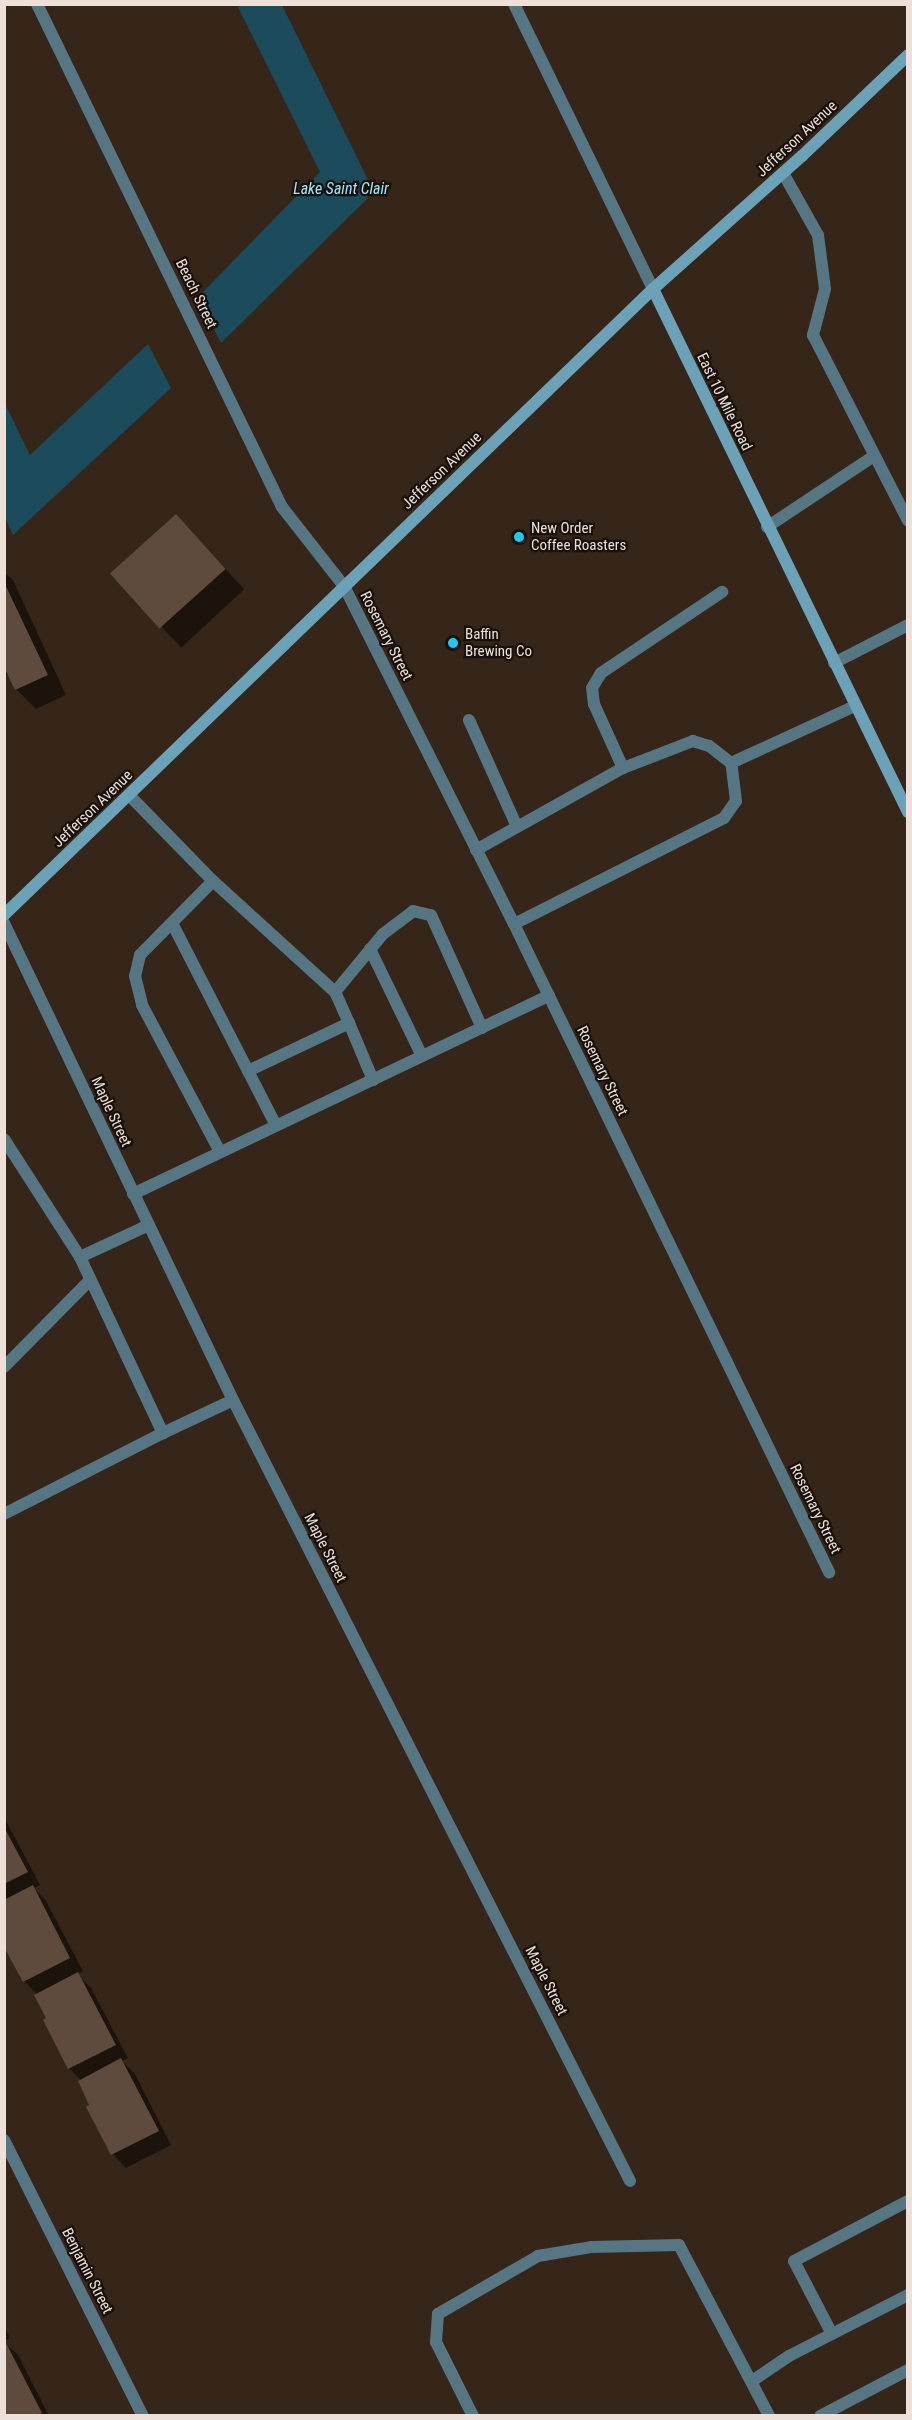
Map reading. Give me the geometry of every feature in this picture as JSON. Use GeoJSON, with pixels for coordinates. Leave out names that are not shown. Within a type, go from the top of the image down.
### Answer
{"type":"FeatureCollection","features":[{"type":"Feature","properties":{"kind":"main road","name":"Jefferson Avenue"},"geometry":{"type":"LineString","coordinates":[[4,915],[653,289],[783,174],[908,55]]}},
{"type":"Feature","properties":{"kind":"main road","name":"East 10 Mile Road"},"geometry":{"type":"LineString","coordinates":[[653,289],[767,527],[908,812]]}},
{"type":"Feature","properties":{"kind":"street","name":"Beach Street"},"geometry":{"type":"LineString","coordinates":[[37,4],[282,507],[344,586]]}},
{"type":"Feature","properties":{"kind":"street","name":"East 10 Mile Road"},"geometry":{"type":"LineString","coordinates":[[514,4],[653,289]]}},
{"type":"Feature","properties":{"kind":"street"},"geometry":{"type":"LineString","coordinates":[[783,174],[818,235],[825,289],[813,335],[908,521]]}},
{"type":"Feature","properties":{"kind":"street"},"geometry":{"type":"LineString","coordinates":[[767,527],[874,456]]}},
{"type":"Feature","properties":{"kind":"street","name":"Rosemary Street"},"geometry":{"type":"LineString","coordinates":[[344,586],[514,924],[829,1572]]}},
{"type":"Feature","properties":{"kind":"street"},"geometry":{"type":"LineString","coordinates":[[623,768],[594,704],[592,688],[602,673],[722,592]]}},
{"type":"Feature","properties":{"kind":"street"},"geometry":{"type":"LineString","coordinates":[[834,663],[908,625]]}},
{"type":"Feature","properties":{"kind":"street"},"geometry":{"type":"LineString","coordinates":[[731,763],[855,706]]}},
{"type":"Feature","properties":{"kind":"street"},"geometry":{"type":"LineString","coordinates":[[469,720],[517,827]]}},
{"type":"Feature","properties":{"kind":"street"},"geometry":{"type":"LineString","coordinates":[[476,850],[623,768],[693,741],[709,746],[731,763],[736,801],[724,818],[514,924]]}},
{"type":"Feature","properties":{"kind":"street"},"geometry":{"type":"LineString","coordinates":[[129,795],[213,881],[335,993],[373,1080]]}},
{"type":"Feature","properties":{"kind":"street"},"geometry":{"type":"LineString","coordinates":[[213,881],[140,955],[135,976],[142,1005],[220,1152]]}},
{"type":"Feature","properties":{"kind":"street"},"geometry":{"type":"LineString","coordinates":[[335,993],[383,934],[413,911],[431,915],[482,1028]]}},
{"type":"Feature","properties":{"kind":"street","name":"Maple Street"},"geometry":{"type":"LineString","coordinates":[[4,923],[233,1400],[630,2181]]}},
{"type":"Feature","properties":{"kind":"street"},"geometry":{"type":"LineString","coordinates":[[172,923],[276,1125]]}},
{"type":"Feature","properties":{"kind":"street"},"geometry":{"type":"LineString","coordinates":[[370,950],[422,1056]]}},
{"type":"Feature","properties":{"kind":"street"},"geometry":{"type":"LineString","coordinates":[[133,1194],[549,996]]}},
{"type":"Feature","properties":{"kind":"street"},"geometry":{"type":"LineString","coordinates":[[248,1071],[349,1023]]}},
{"type":"Feature","properties":{"kind":"street"},"geometry":{"type":"LineString","coordinates":[[4,1140],[80,1257],[164,1433]]}},
{"type":"Feature","properties":{"kind":"street"},"geometry":{"type":"LineString","coordinates":[[80,1257],[149,1225]]}},
{"type":"Feature","properties":{"kind":"street"},"geometry":{"type":"LineString","coordinates":[[4,1367],[90,1280]]}},
{"type":"Feature","properties":{"kind":"street"},"geometry":{"type":"LineString","coordinates":[[4,1514],[233,1400]]}},
{"type":"Feature","properties":{"kind":"street","name":"Benjamin Street"},"geometry":{"type":"LineString","coordinates":[[4,2140],[142,2415]]}},
{"type":"Feature","properties":{"kind":"street"},"geometry":{"type":"LineString","coordinates":[[832,2334],[794,2261],[908,2201]]}},
{"type":"Feature","properties":{"kind":"street"},"geometry":{"type":"LineString","coordinates":[[473,2415],[436,2342],[438,2314],[538,2256],[592,2247],[679,2245],[769,2415]]}},
{"type":"Feature","properties":{"kind":"street"},"geometry":{"type":"LineString","coordinates":[[752,2381],[789,2356],[908,2295]]}},
{"type":"Feature","properties":{"kind":"street"},"geometry":{"type":"LineString","coordinates":[[820,2415],[908,2370]]}},
{"type":"Feature","properties":{"kind":"water","name":"Lake Saint Clair"},"geometry":{"type":"Polygon","coordinates":[[[237,5],[282,5],[374,192],[221,343],[198,297],[320,172],[237,5]]]}},
{"type":"Feature","properties":{"kind":"water"},"geometry":{"type":"Polygon","coordinates":[[[148,344],[171,388],[13,535],[5,518],[5,404],[30,455],[148,344]]]}},
{"type":"Feature","properties":{"kind":"building"},"geometry":{"type":"Polygon","coordinates":[[[176,514],[226,569],[159,629],[110,574],[176,514]]]}},
{"type":"Feature","properties":{"kind":"building"},"geometry":{"type":"Polygon","coordinates":[[[4,582],[48,675],[15,690],[4,667],[4,582]]]}},
{"type":"Feature","properties":{"kind":"building"},"geometry":{"type":"Polygon","coordinates":[[[4,1827],[28,1872],[4,1884],[4,1827]]]}},
{"type":"Feature","properties":{"kind":"building"},"geometry":{"type":"Polygon","coordinates":[[[33,1885],[70,1958],[23,1982],[4,1947],[4,1900],[33,1885]]]}},
{"type":"Feature","properties":{"kind":"building"},"geometry":{"type":"Polygon","coordinates":[[[78,1972],[116,2045],[68,2069],[43,2020],[46,2018],[34,1995],[78,1972]]]}},
{"type":"Feature","properties":{"kind":"building"},"geometry":{"type":"Polygon","coordinates":[[[121,2058],[159,2131],[111,2155],[86,2107],[89,2105],[78,2081],[121,2058]]]}},
{"type":"Feature","properties":{"kind":"building"},"geometry":{"type":"Polygon","coordinates":[[[4,2339],[42,2413],[37,2416],[4,2416],[4,2339]]]}},
{"type":"Feature","properties":{"kind":"place","name":"New Order Coffee Roasters"},"geometry":{"type":"Point","coordinates":[519,537]}},
{"type":"Feature","properties":{"kind":"place","name":"Baffin Brewing Co"},"geometry":{"type":"Point","coordinates":[453,643]}}]}
